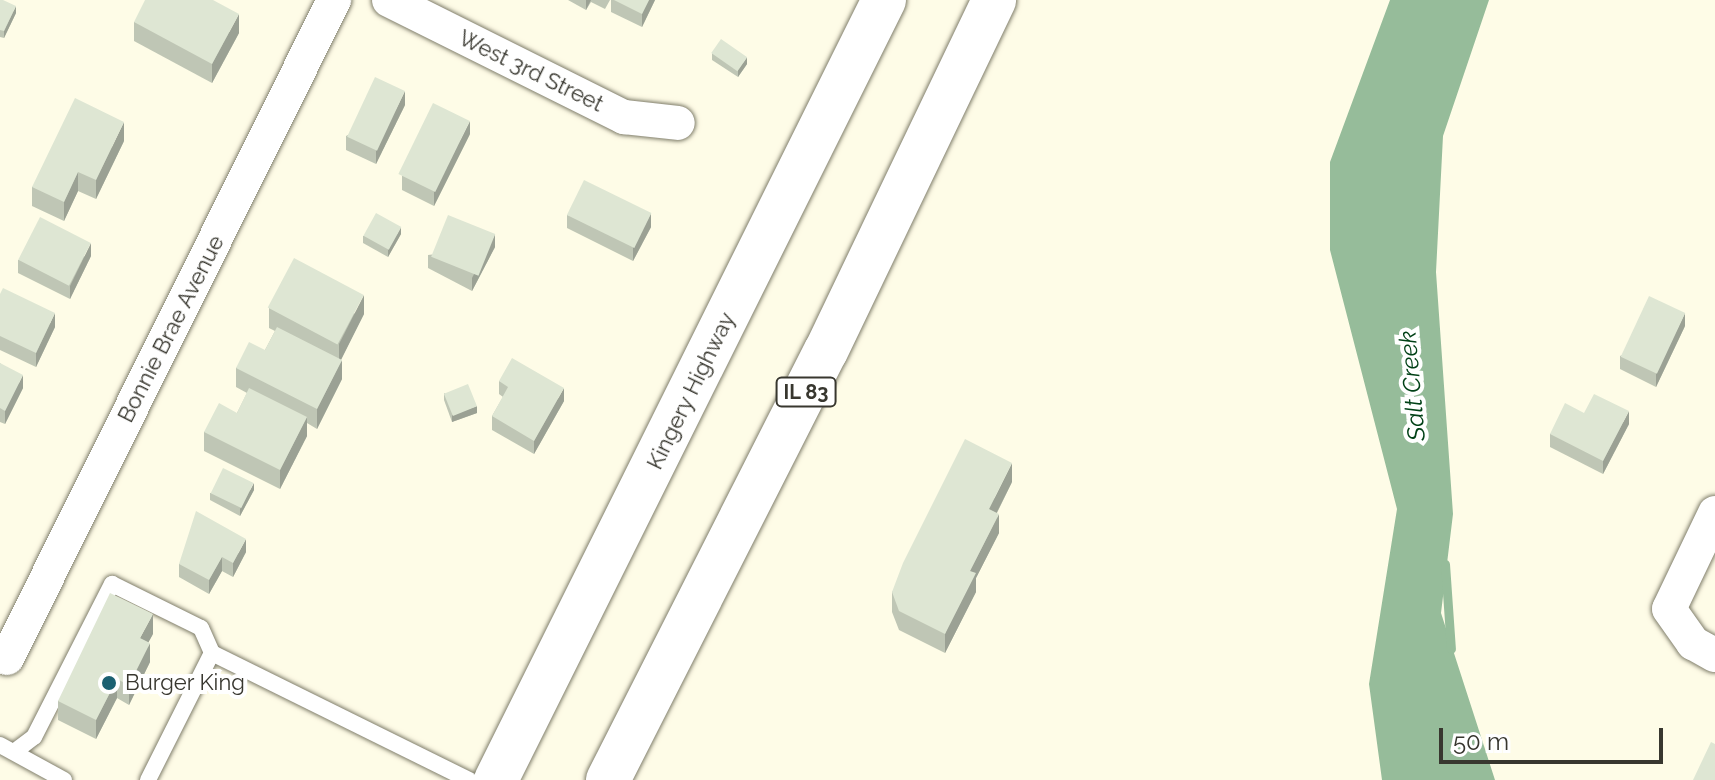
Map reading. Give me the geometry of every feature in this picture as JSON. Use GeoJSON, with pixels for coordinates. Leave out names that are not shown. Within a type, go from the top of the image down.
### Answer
{"type":"FeatureCollection","features":[{"type":"Feature","properties":{"kind":"highway","name":"Kingery Highway"},"geometry":{"type":"LineString","coordinates":[[496,780],[884,0]]}},
{"type":"Feature","properties":{"kind":"highway","name":"IL 83"},"geometry":{"type":"LineString","coordinates":[[608,780],[994,0]]}},
{"type":"Feature","properties":{"kind":"street","name":"Bonnie Brae Avenue"},"geometry":{"type":"LineString","coordinates":[[7,658],[334,0]]}},
{"type":"Feature","properties":{"kind":"street","name":"West 3rd Street"},"geometry":{"type":"LineString","coordinates":[[389,0],[624,117],[678,123]]}},
{"type":"Feature","properties":{"kind":"street"},"geometry":{"type":"LineString","coordinates":[[1715,513],[1669,609],[1693,643],[1715,655]]}},
{"type":"Feature","properties":{"kind":"lane"},"geometry":{"type":"LineString","coordinates":[[18,749],[34,737],[112,584],[201,628],[212,653],[469,780]]}},
{"type":"Feature","properties":{"kind":"lane"},"geometry":{"type":"LineString","coordinates":[[148,780],[212,653]]}},
{"type":"Feature","properties":{"kind":"lane"},"geometry":{"type":"LineString","coordinates":[[0,745],[18,749],[64,780]]}},
{"type":"Feature","properties":{"kind":"water"},"geometry":{"type":"Polygon","coordinates":[[[1390,0],[1489,0],[1443,136],[1436,272],[1453,514],[1441,613],[1495,780],[1382,780],[1369,684],[1397,509],[1330,250],[1330,162],[1390,0]]]}},
{"type":"Feature","properties":{"kind":"building"},"geometry":{"type":"Polygon","coordinates":[[[0,0],[16,6],[4,31],[0,30],[0,0]]]}},
{"type":"Feature","properties":{"kind":"building"},"geometry":{"type":"Polygon","coordinates":[[[145,0],[213,0],[239,14],[212,64],[134,22],[145,0]]]}},
{"type":"Feature","properties":{"kind":"building"},"geometry":{"type":"Polygon","coordinates":[[[614,0],[649,0],[642,14],[614,0]]]}},
{"type":"Feature","properties":{"kind":"building"},"geometry":{"type":"Polygon","coordinates":[[[721,39],[747,57],[737,71],[711,53],[721,39]]]}},
{"type":"Feature","properties":{"kind":"building"},"geometry":{"type":"Polygon","coordinates":[[[375,77],[405,91],[377,151],[347,137],[375,77]]]}},
{"type":"Feature","properties":{"kind":"building"},"geometry":{"type":"Polygon","coordinates":[[[75,98],[124,122],[96,180],[78,172],[64,202],[32,187],[75,98]]]}},
{"type":"Feature","properties":{"kind":"building"},"geometry":{"type":"Polygon","coordinates":[[[433,103],[470,121],[435,192],[398,174],[433,103]]]}},
{"type":"Feature","properties":{"kind":"building"},"geometry":{"type":"Polygon","coordinates":[[[584,180],[651,213],[634,248],[567,215],[584,180]]]}},
{"type":"Feature","properties":{"kind":"building"},"geometry":{"type":"Polygon","coordinates":[[[376,213],[401,227],[389,250],[363,236],[376,213]]]}},
{"type":"Feature","properties":{"kind":"building"},"geometry":{"type":"Polygon","coordinates":[[[448,215],[495,234],[478,276],[431,257],[448,215]]]}},
{"type":"Feature","properties":{"kind":"building"},"geometry":{"type":"Polygon","coordinates":[[[40,217],[91,243],[69,286],[18,260],[40,217]]]}},
{"type":"Feature","properties":{"kind":"building"},"geometry":{"type":"Polygon","coordinates":[[[294,258],[364,295],[337,345],[268,307],[294,258]]]}},
{"type":"Feature","properties":{"kind":"building"},"geometry":{"type":"Polygon","coordinates":[[[3,288],[55,313],[36,353],[0,336],[0,294],[3,288]]]}},
{"type":"Feature","properties":{"kind":"building"},"geometry":{"type":"Polygon","coordinates":[[[1649,296],[1685,313],[1657,374],[1621,357],[1649,296]]]}},
{"type":"Feature","properties":{"kind":"building"},"geometry":{"type":"Polygon","coordinates":[[[277,327],[342,360],[317,409],[236,368],[249,342],[265,350],[277,327]]]}},
{"type":"Feature","properties":{"kind":"building"},"geometry":{"type":"Polygon","coordinates":[[[512,358],[564,388],[534,441],[492,416],[508,387],[499,381],[512,358]]]}},
{"type":"Feature","properties":{"kind":"building"},"geometry":{"type":"Polygon","coordinates":[[[0,363],[23,375],[5,411],[0,408],[0,363]]]}},
{"type":"Feature","properties":{"kind":"building"},"geometry":{"type":"Polygon","coordinates":[[[468,384],[477,406],[453,416],[444,394],[468,384]]]}},
{"type":"Feature","properties":{"kind":"building"},"geometry":{"type":"Polygon","coordinates":[[[249,388],[307,417],[280,470],[204,432],[219,403],[237,413],[249,388]]]}},
{"type":"Feature","properties":{"kind":"building"},"geometry":{"type":"Polygon","coordinates":[[[1594,394],[1629,411],[1603,461],[1550,434],[1565,403],[1584,413],[1594,394]]]}},
{"type":"Feature","properties":{"kind":"building"},"geometry":{"type":"Polygon","coordinates":[[[965,439],[1012,463],[989,509],[999,514],[970,571],[976,573],[945,634],[899,611],[892,592],[903,563],[965,439]]]}},
{"type":"Feature","properties":{"kind":"building"},"geometry":{"type":"Polygon","coordinates":[[[223,468],[254,483],[241,508],[211,493],[223,468]]]}},
{"type":"Feature","properties":{"kind":"building"},"geometry":{"type":"Polygon","coordinates":[[[196,511],[246,539],[233,563],[222,557],[209,580],[179,564],[196,511]]]}},
{"type":"Feature","properties":{"kind":"building","name":"Burger King"},"geometry":{"type":"Polygon","coordinates":[[[110,593],[153,614],[140,638],[150,643],[129,685],[117,679],[96,720],[58,701],[110,593]]]}},
{"type":"Feature","properties":{"kind":"building"},"geometry":{"type":"Polygon","coordinates":[[[1711,742],[1715,744],[1715,780],[1693,780],[1711,742]]]}},
{"type":"Feature","properties":{"kind":"waterway","name":"Salt Creek"},"geometry":{"type":"LineString","coordinates":[[1445,564],[1451,649]]}},
{"type":"Feature","properties":{"kind":"place","name":"Burger King"},"geometry":{"type":"Point","coordinates":[109,683]}}]}
